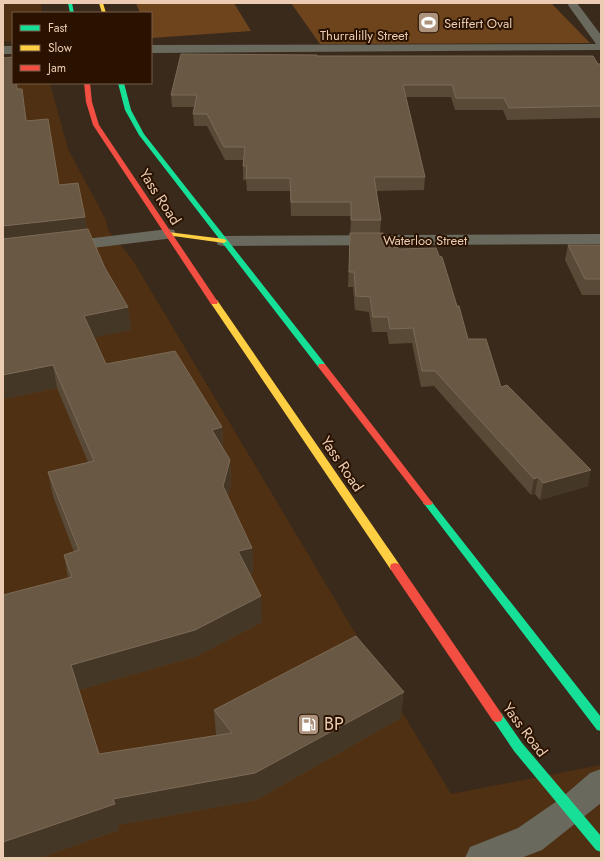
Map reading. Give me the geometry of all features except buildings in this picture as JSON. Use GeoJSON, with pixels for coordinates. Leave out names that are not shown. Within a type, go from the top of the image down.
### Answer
{"type":"FeatureCollection","features":[{"type":"Feature","properties":{"kind":"main road","name":"Yass Road"},"geometry":{"type":"LineString","coordinates":[[87,84],[89,102],[96,124],[168,234],[518,747],[601,846]]}},
{"type":"Feature","properties":{"kind":"main road","name":"Yass Road"},"geometry":{"type":"LineString","coordinates":[[120,84],[128,110],[142,134],[601,726]]}},
{"type":"Feature","properties":{"kind":"main road"},"geometry":{"type":"LineString","coordinates":[[168,234],[224,241]]}},
{"type":"Feature","properties":{"kind":"street"},"geometry":{"type":"LineString","coordinates":[[573,5],[601,43]]}},
{"type":"Feature","properties":{"kind":"street","name":"Thurralilly Street"},"geometry":{"type":"LineString","coordinates":[[152,49],[601,47]]}},
{"type":"Feature","properties":{"kind":"street"},"geometry":{"type":"LineString","coordinates":[[3,254],[168,234]]}},
{"type":"Feature","properties":{"kind":"street","name":"Waterloo Street"},"geometry":{"type":"LineString","coordinates":[[224,241],[601,239]]}},
{"type":"Feature","properties":{"kind":"street"},"geometry":{"type":"LineString","coordinates":[[482,858],[530,839],[571,809],[601,783]]}},
{"type":"Feature","properties":{"kind":"shaded area"},"geometry":{"type":"Polygon","coordinates":[[[3,3],[41,3],[42,12],[12,12],[12,41],[3,41],[3,3]]]}},
{"type":"Feature","properties":{"kind":"shaded area"},"geometry":{"type":"Polygon","coordinates":[[[136,3],[234,3],[251,31],[152,38],[152,12],[140,12],[136,3]]]}},
{"type":"Feature","properties":{"kind":"shaded area"},"geometry":{"type":"Polygon","coordinates":[[[291,3],[551,3],[590,43],[320,44],[291,3]]]}},
{"type":"Feature","properties":{"kind":"shaded area"},"geometry":{"type":"Polygon","coordinates":[[[3,64],[12,84],[50,84],[68,149],[106,220],[108,230],[132,259],[451,794],[601,765],[601,858],[3,858],[3,64]]]}},
{"type":"Feature","properties":{"kind":"traffic: fast"},"geometry":{"type":"LineString","coordinates":[[70,3],[72,12]]}},
{"type":"Feature","properties":{"kind":"traffic: fast"},"geometry":{"type":"LineString","coordinates":[[121,84],[128,110],[141,134],[322,366]]}},
{"type":"Feature","properties":{"kind":"traffic: fast"},"geometry":{"type":"LineString","coordinates":[[428,503],[601,726]]}},
{"type":"Feature","properties":{"kind":"traffic: fast"},"geometry":{"type":"LineString","coordinates":[[497,717],[518,747],[601,846]]}},
{"type":"Feature","properties":{"kind":"traffic: slow"},"geometry":{"type":"LineString","coordinates":[[101,3],[104,12]]}},
{"type":"Feature","properties":{"kind":"traffic: slow"},"geometry":{"type":"LineString","coordinates":[[168,234],[224,241]]}},
{"type":"Feature","properties":{"kind":"traffic: slow"},"geometry":{"type":"LineString","coordinates":[[214,302],[395,567]]}},
{"type":"Feature","properties":{"kind":"traffic: jam"},"geometry":{"type":"LineString","coordinates":[[87,84],[89,102],[96,125],[214,302]]}},
{"type":"Feature","properties":{"kind":"traffic: jam"},"geometry":{"type":"LineString","coordinates":[[322,366],[428,503]]}},
{"type":"Feature","properties":{"kind":"traffic: jam"},"geometry":{"type":"LineString","coordinates":[[395,567],[497,717]]}},
{"type":"Feature","properties":{"kind":"place","name":"Seiffert Oval"},"geometry":{"type":"Point","coordinates":[429,23]}},
{"type":"Feature","properties":{"kind":"place","name":"BP"},"geometry":{"type":"Point","coordinates":[309,724]}}]}
